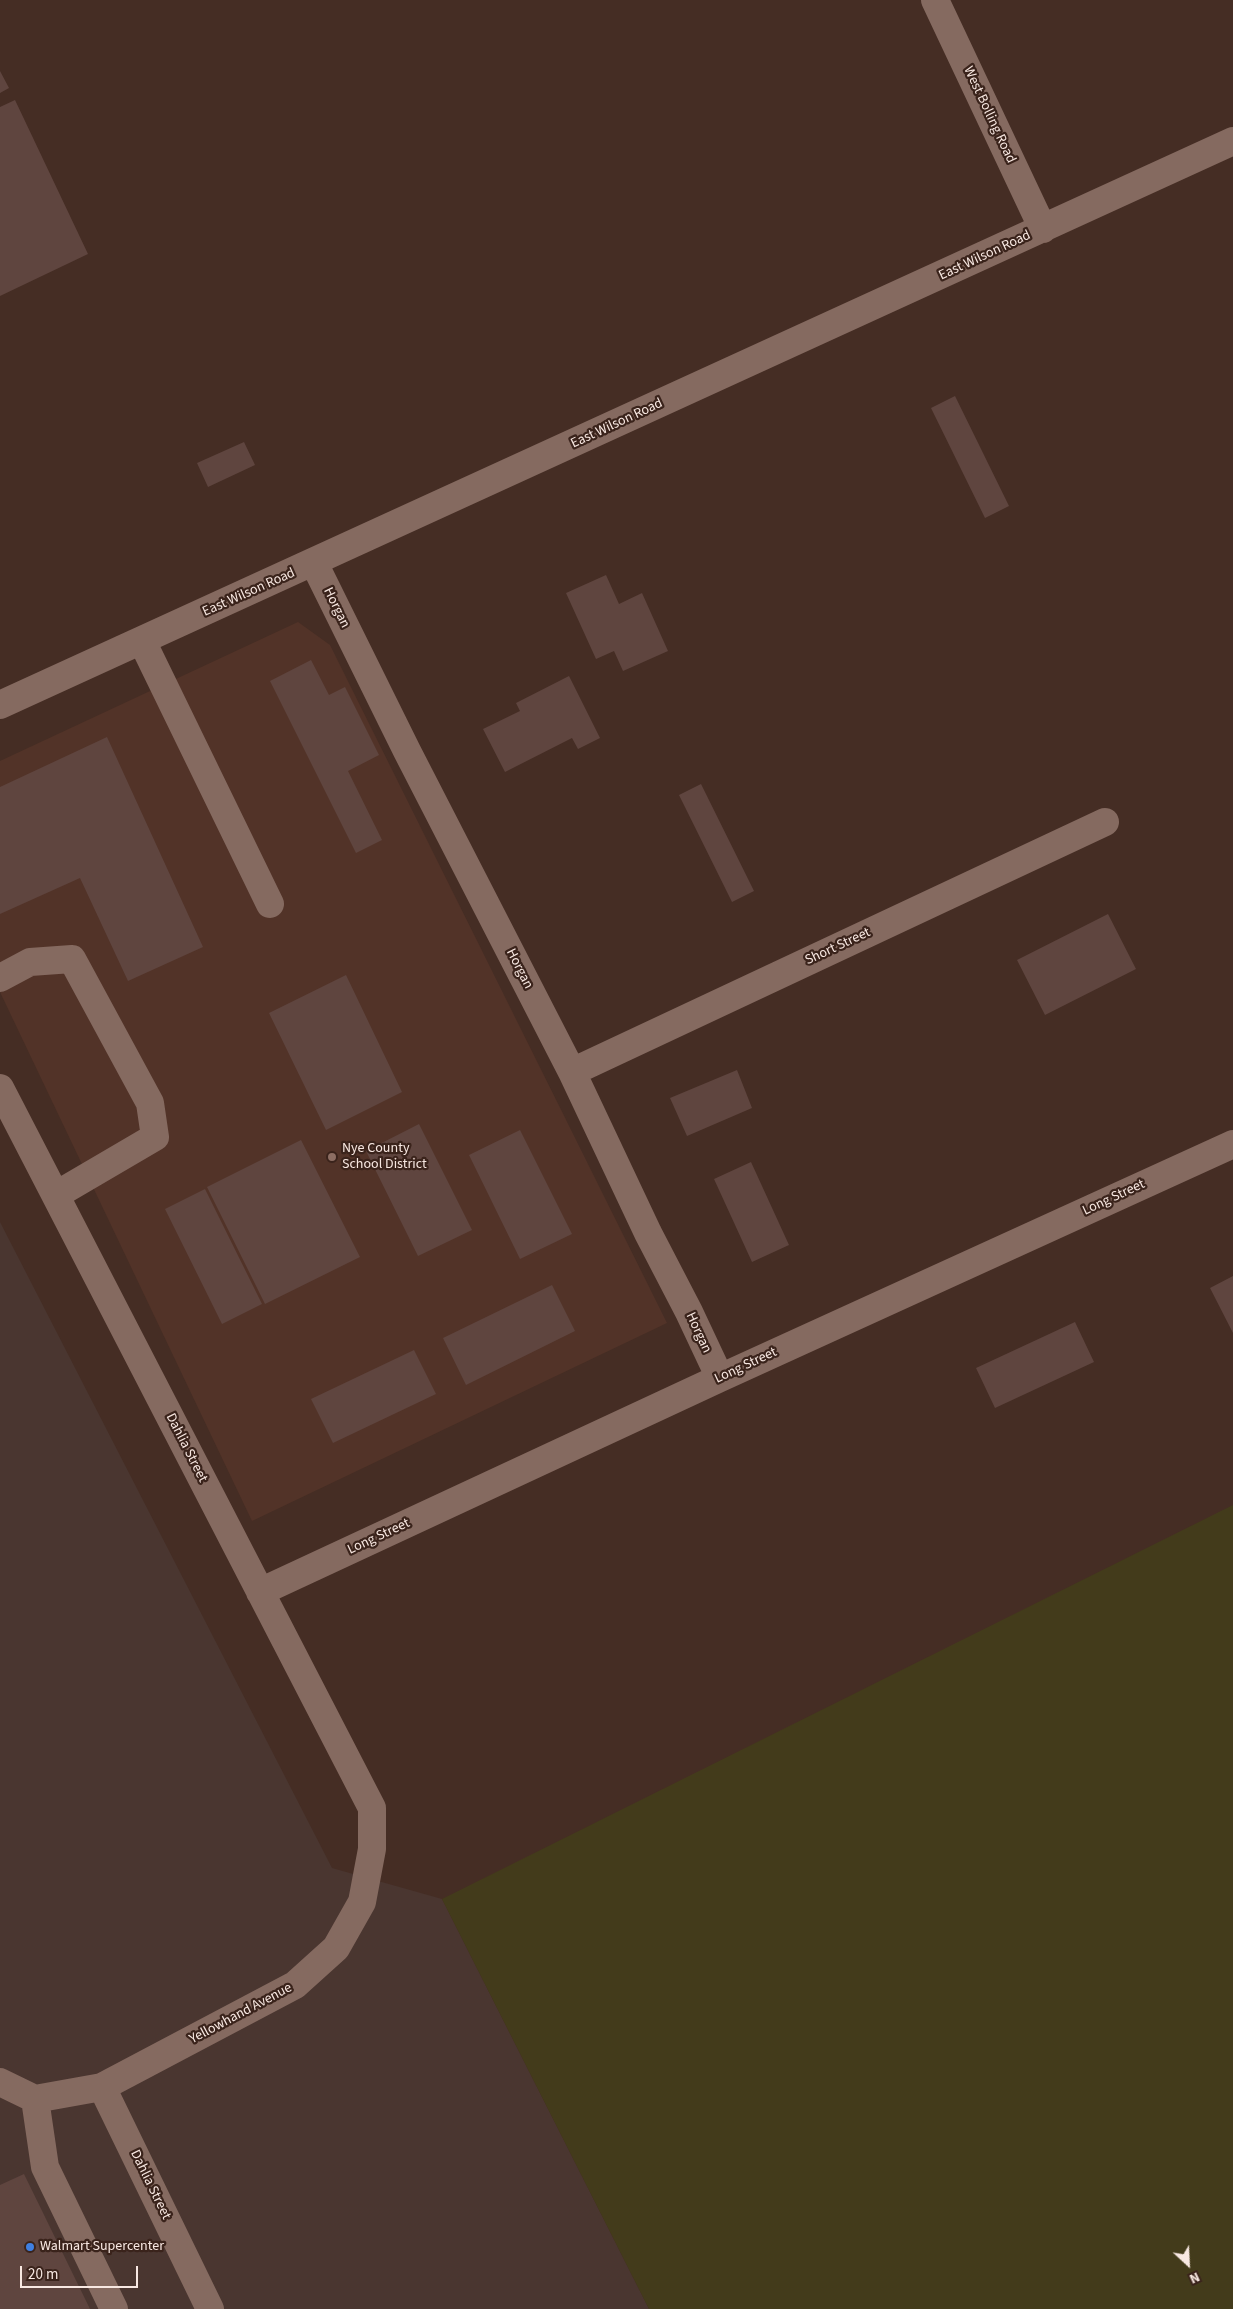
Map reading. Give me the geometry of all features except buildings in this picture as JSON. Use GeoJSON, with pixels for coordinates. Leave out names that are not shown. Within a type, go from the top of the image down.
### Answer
{"type":"FeatureCollection","features":[{"type":"Feature","properties":{"kind":"street","name":"West Bolling Road"},"geometry":{"type":"LineString","coordinates":[[935,0],[1043,229]]}},
{"type":"Feature","properties":{"kind":"street","name":"East Wilson Road"},"geometry":{"type":"LineString","coordinates":[[0,706],[1233,141]]}},
{"type":"Feature","properties":{"kind":"street","name":"Horgan"},"geometry":{"type":"LineString","coordinates":[[314,563],[407,751],[572,1072],[648,1233],[689,1312],[720,1378]]}},
{"type":"Feature","properties":{"kind":"street"},"geometry":{"type":"LineString","coordinates":[[142,641],[270,904]]}},
{"type":"Feature","properties":{"kind":"street","name":"Short Street"},"geometry":{"type":"LineString","coordinates":[[572,1072],[1105,822]]}},
{"type":"Feature","properties":{"kind":"street"},"geometry":{"type":"LineString","coordinates":[[0,978],[30,962],[72,959],[150,1103],[155,1137],[56,1195]]}},
{"type":"Feature","properties":{"kind":"street","name":"Dahlia Street"},"geometry":{"type":"LineString","coordinates":[[0,1088],[372,1808]]}},
{"type":"Feature","properties":{"kind":"street","name":"Long Street"},"geometry":{"type":"LineString","coordinates":[[260,1592],[720,1378],[1233,1144]]}},
{"type":"Feature","properties":{"kind":"street","name":"Yellowhand Avenue"},"geometry":{"type":"LineString","coordinates":[[35,2099],[102,2088],[295,1986],[336,1948],[362,1902],[372,1849],[372,1808]]}},
{"type":"Feature","properties":{"kind":"street"},"geometry":{"type":"LineString","coordinates":[[0,2082],[35,2099],[45,2167],[114,2309]]}},
{"type":"Feature","properties":{"kind":"street","name":"Dahlia Street"},"geometry":{"type":"LineString","coordinates":[[102,2088],[210,2309]]}},
{"type":"Feature","properties":{"kind":"shaded area","name":"Nye County School District"},"geometry":{"type":"Polygon","coordinates":[[[298,622],[330,645],[667,1323],[252,1521],[0,992],[0,761],[298,622]]]}},
{"type":"Feature","properties":{"kind":"shaded area"},"geometry":{"type":"Polygon","coordinates":[[[0,1222],[332,1868],[442,1899],[649,2309],[0,2309],[0,1222]]]}},
{"type":"Feature","properties":{"kind":"sand"},"geometry":{"type":"Polygon","coordinates":[[[1233,1505],[1233,2309],[649,2309],[442,1899],[1233,1505]]]}},
{"type":"Feature","properties":{"kind":"place","name":"Nye County School District"},"geometry":{"type":"Point","coordinates":[332,1157]}},
{"type":"Feature","properties":{"kind":"place","name":"Walmart Supercenter"},"geometry":{"type":"Point","coordinates":[30,2247]}}]}
